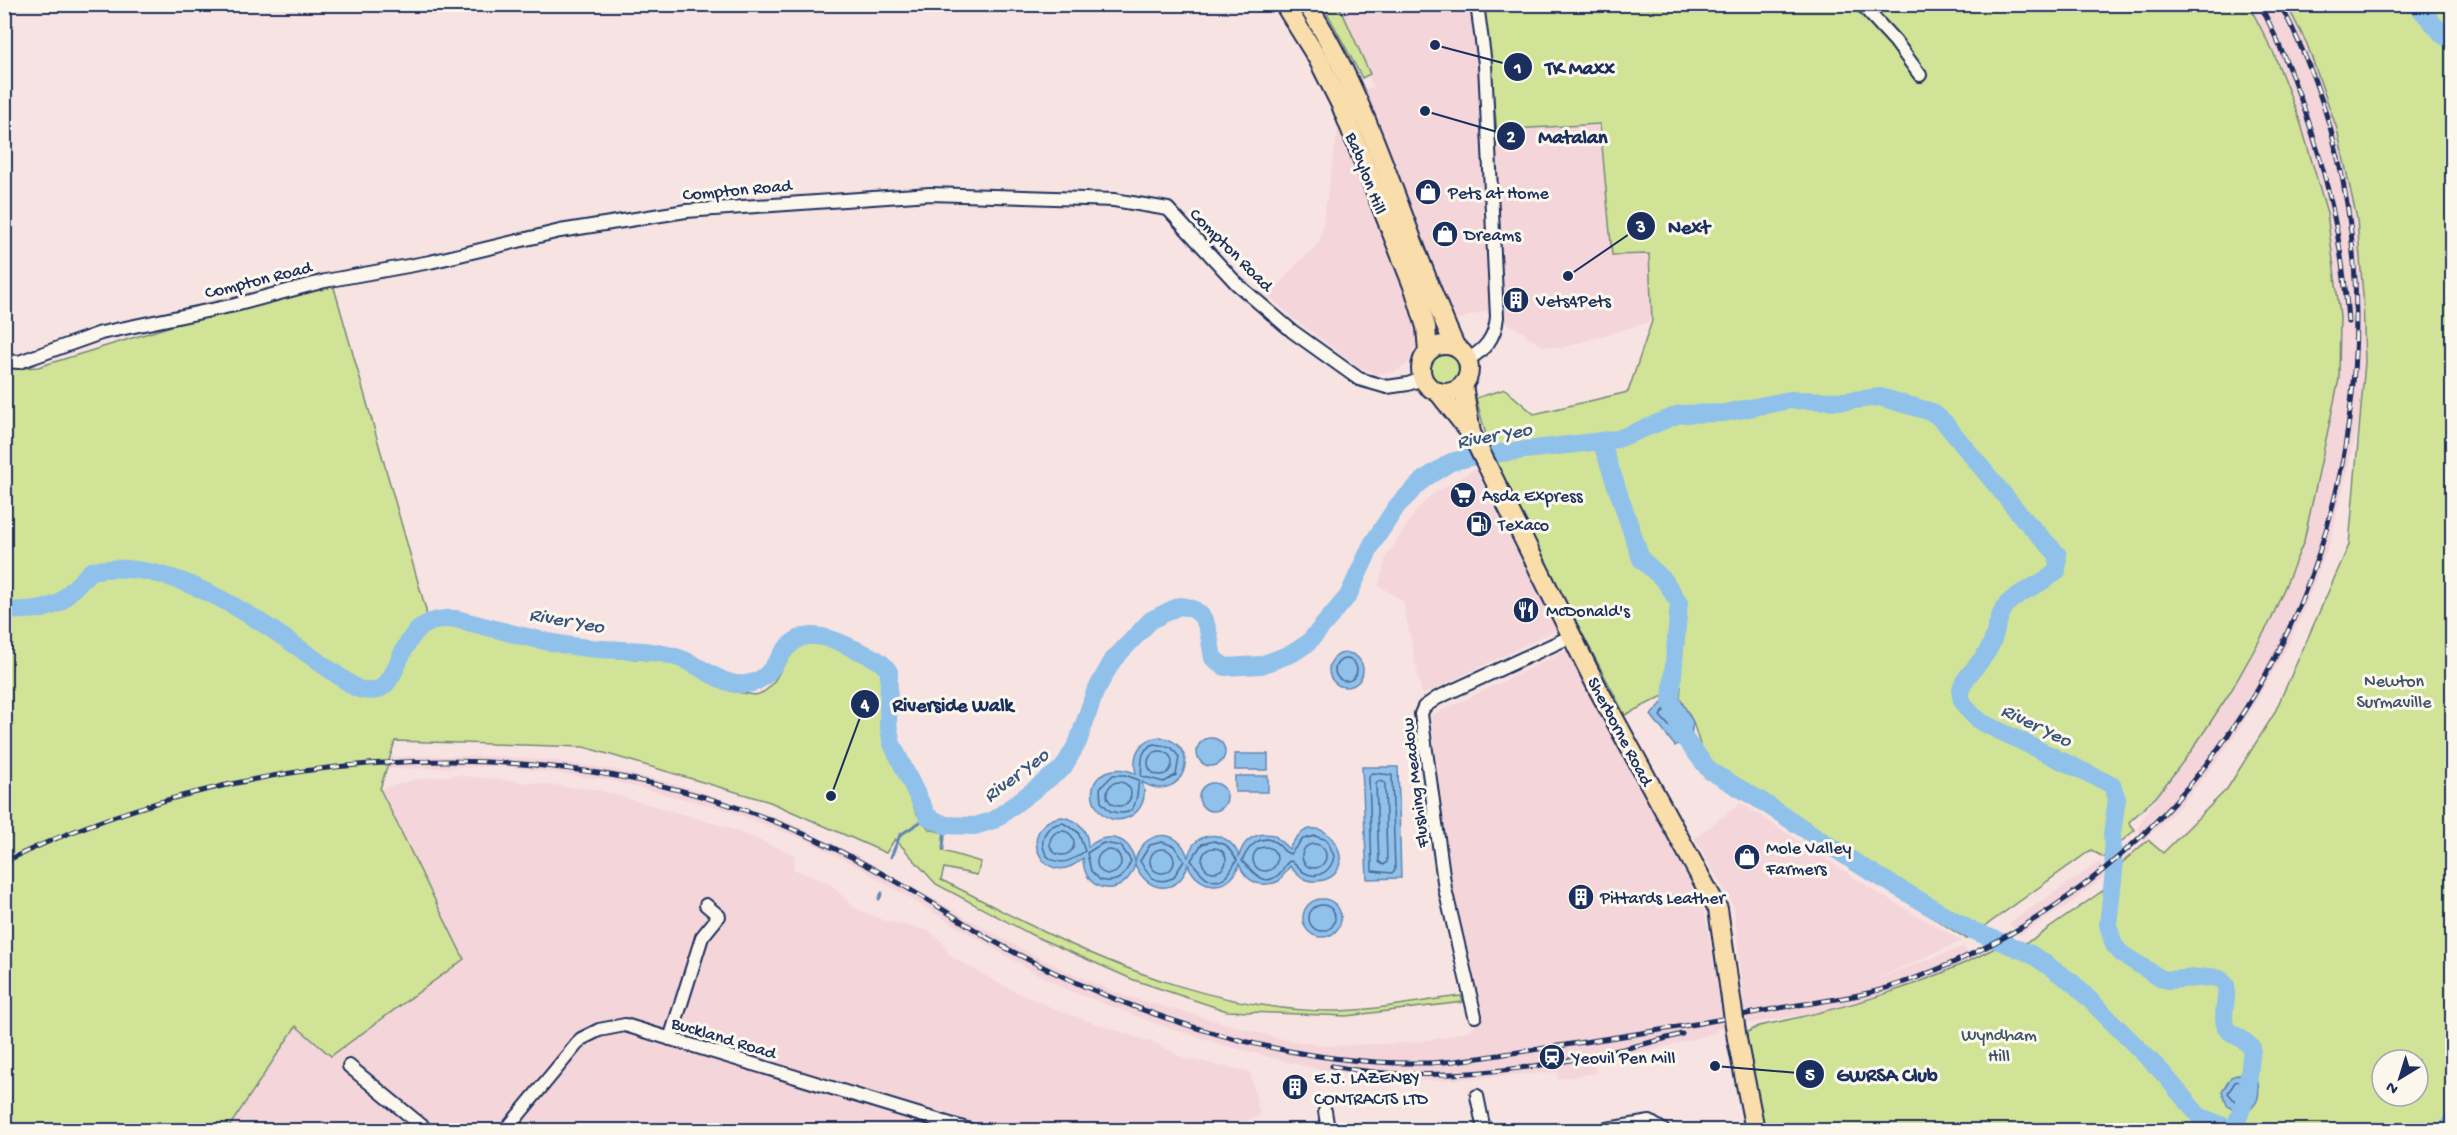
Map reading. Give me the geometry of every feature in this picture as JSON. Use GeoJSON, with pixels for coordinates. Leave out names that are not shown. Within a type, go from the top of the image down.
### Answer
{"type":"FeatureCollection","features":[{"type":"Feature","properties":{"kind":"main road","name":"Babylon Hill"},"geometry":{"type":"LineString","coordinates":[[1284,4],[1365,143],[1455,346]]}},
{"type":"Feature","properties":{"kind":"main road","name":"Babylon Hill"},"geometry":{"type":"LineString","coordinates":[[1307,4],[1332,45],[1415,291],[1426,327],[1428,351]]}},
{"type":"Feature","properties":{"kind":"main road"},"geometry":{"type":"LineString","coordinates":[[1438,392],[1452,392],[1463,385],[1469,373],[1467,360],[1455,346],[1441,345],[1428,351],[1421,364],[1422,379],[1438,392],[1472,435]]}},
{"type":"Feature","properties":{"kind":"main road"},"geometry":{"type":"LineString","coordinates":[[1463,385],[1472,435]]}},
{"type":"Feature","properties":{"kind":"main road","name":"Sherborne Road"},"geometry":{"type":"LineString","coordinates":[[1472,435],[1487,470],[1572,636],[1649,784],[1718,909],[1737,1039],[1755,1131]]}},
{"type":"Feature","properties":{"kind":"street"},"geometry":{"type":"LineString","coordinates":[[1467,360],[1487,346],[1496,328],[1497,317],[1485,64],[1477,4]]}},
{"type":"Feature","properties":{"kind":"street"},"geometry":{"type":"LineString","coordinates":[[1861,4],[1895,41],[1920,75]]}},
{"type":"Feature","properties":{"kind":"street","name":"Compton Road"},"geometry":{"type":"LineString","coordinates":[[4,361],[19,362],[101,333],[235,304],[326,281],[430,262],[560,231],[686,211],[930,194],[1114,200],[1168,209],[1237,284],[1292,331],[1359,379],[1387,387],[1422,379]]}},
{"type":"Feature","properties":{"kind":"street","name":"Flushing Meadow"},"geometry":{"type":"LineString","coordinates":[[1475,1016],[1445,889],[1421,714],[1424,707],[1437,698],[1572,636]]}},
{"type":"Feature","properties":{"kind":"street"},"geometry":{"type":"LineString","coordinates":[[670,1039],[702,937],[719,916],[706,905]]}},
{"type":"Feature","properties":{"kind":"street","name":"Buckland Road"},"geometry":{"type":"LineString","coordinates":[[506,1131],[581,1039],[599,1030],[625,1025],[970,1131]]}},
{"type":"Feature","properties":{"kind":"street"},"geometry":{"type":"LineString","coordinates":[[349,1066],[427,1131]]}},
{"type":"Feature","properties":{"kind":"street"},"geometry":{"type":"LineString","coordinates":[[1477,1096],[1484,1131]]}},
{"type":"Feature","properties":{"kind":"street"},"geometry":{"type":"LineString","coordinates":[[1325,1111],[1328,1131]]}},
{"type":"Feature","properties":{"kind":"street"},"geometry":{"type":"LineString","coordinates":[[1601,1131],[1650,1122],[1663,1131]]}},
{"type":"Feature","properties":{"kind":"shaded area"},"geometry":{"type":"Polygon","coordinates":[[[1336,5],[1469,5],[1479,74],[1483,131],[1600,124],[1612,254],[1649,254],[1652,321],[1561,348],[1540,345],[1486,311],[1456,320],[1363,91],[1373,87],[1336,5]]]}},
{"type":"Feature","properties":{"kind":"shaded area"},"geometry":{"type":"Polygon","coordinates":[[[2249,5],[2287,5],[2307,44],[2337,129],[2348,170],[2360,251],[2365,362],[2362,410],[2330,542],[2286,649],[2239,730],[2210,770],[2178,808],[2143,842],[2138,827],[2156,797],[2192,750],[2231,691],[2271,620],[2304,541],[2339,379],[2340,316],[2327,213],[2300,121],[2274,54],[2249,5]]]}},
{"type":"Feature","properties":{"kind":"shaded area"},"geometry":{"type":"Polygon","coordinates":[[[1339,123],[1417,323],[1417,343],[1408,363],[1394,372],[1375,374],[1356,365],[1293,318],[1269,296],[1292,269],[1320,242],[1339,123]]]}},
{"type":"Feature","properties":{"kind":"shaded area"},"geometry":{"type":"Polygon","coordinates":[[[1475,469],[1558,629],[1422,695],[1403,601],[1379,586],[1386,557],[1417,510],[1433,494],[1475,469]]]}},
{"type":"Feature","properties":{"kind":"shaded area"},"geometry":{"type":"Polygon","coordinates":[[[1568,650],[1704,908],[1720,1001],[1744,1007],[1734,907],[1695,838],[1741,803],[1876,892],[1962,941],[1875,979],[1963,947],[1972,960],[1911,986],[1832,1011],[1729,1026],[1717,1029],[1717,1032],[1633,1056],[1595,1063],[1596,1073],[1558,1079],[1557,1072],[1412,1081],[1361,1076],[1316,1069],[1220,1044],[1165,1027],[1068,990],[1030,970],[855,865],[806,840],[724,809],[608,780],[503,766],[358,770],[330,762],[409,756],[490,756],[549,760],[615,770],[696,790],[787,822],[856,855],[1019,948],[1072,974],[1125,996],[1282,1039],[1322,1046],[1410,1043],[1470,1030],[1484,1014],[1453,892],[1431,716],[1568,650]]]}},
{"type":"Feature","properties":{"kind":"shaded area"},"geometry":{"type":"Polygon","coordinates":[[[456,775],[598,790],[729,828],[795,855],[793,869],[829,883],[853,907],[882,920],[929,931],[942,942],[950,956],[1009,989],[1059,1011],[1159,1045],[1183,1058],[1250,1072],[1260,1116],[1248,1120],[1251,1130],[227,1130],[296,1026],[464,960],[380,789],[413,780],[456,775]]]}},
{"type":"Feature","properties":{"kind":"shaded area"},"geometry":{"type":"Polygon","coordinates":[[[2100,862],[2104,877],[2071,903],[2020,935],[2009,923],[2100,862]]]}},
{"type":"Feature","properties":{"kind":"green space"},"geometry":{"type":"Polygon","coordinates":[[[1323,5],[1339,5],[1370,74],[1362,78],[1323,5]]]}},
{"type":"Feature","properties":{"kind":"green space"},"geometry":{"type":"Polygon","coordinates":[[[1483,5],[2249,5],[2274,54],[2300,121],[2327,213],[2340,316],[2339,379],[2304,541],[2271,620],[2231,691],[2192,750],[2156,797],[2129,822],[2135,830],[2103,857],[2091,850],[1967,939],[1711,779],[1693,722],[1680,699],[1681,687],[1625,715],[1494,465],[1476,398],[1505,389],[1534,414],[1628,392],[1652,321],[1649,254],[1612,255],[1600,124],[1497,130],[1483,5]]]}},
{"type":"Feature","properties":{"kind":"green space"},"geometry":{"type":"Polygon","coordinates":[[[2287,5],[2452,5],[2452,1130],[1763,1130],[1743,1029],[1748,1032],[1759,1026],[1880,996],[1938,975],[1995,948],[2006,952],[2035,938],[2118,880],[2116,868],[2148,840],[2163,853],[2227,789],[2274,714],[2349,545],[2365,362],[2357,219],[2337,129],[2307,44],[2287,5]]]}},
{"type":"Feature","properties":{"kind":"green space"},"geometry":{"type":"Polygon","coordinates":[[[331,277],[426,610],[428,631],[456,626],[572,653],[671,662],[696,671],[730,691],[755,695],[766,690],[796,649],[808,643],[824,642],[847,648],[875,663],[888,677],[884,716],[887,747],[917,814],[929,829],[944,833],[943,851],[981,862],[977,875],[944,868],[941,880],[1101,958],[1176,985],[1213,995],[1252,1004],[1330,1011],[1379,1008],[1461,996],[1463,1002],[1346,1016],[1227,1011],[1134,980],[1034,936],[936,884],[895,839],[886,853],[770,802],[584,747],[395,741],[380,789],[464,959],[331,1056],[296,1026],[227,1130],[5,1130],[5,369],[38,367],[331,277]]]}},
{"type":"Feature","properties":{"kind":"green space"},"geometry":{"type":"Polygon","coordinates":[[[1447,348],[1460,353],[1465,366],[1460,379],[1447,384],[1434,379],[1429,366],[1434,353],[1447,348]]]}},
{"type":"Feature","properties":{"kind":"water"},"geometry":{"type":"Polygon","coordinates":[[[1346,653],[1358,658],[1363,670],[1358,682],[1346,687],[1334,682],[1329,670],[1334,658],[1346,653]]]}},
{"type":"Feature","properties":{"kind":"water"},"geometry":{"type":"Polygon","coordinates":[[[1671,699],[1680,699],[1693,722],[1691,735],[1675,746],[1651,715],[1662,703],[1671,699]]]}},
{"type":"Feature","properties":{"kind":"water"},"geometry":{"type":"Polygon","coordinates":[[[1160,737],[1174,742],[1182,751],[1185,761],[1183,772],[1177,781],[1168,787],[1156,788],[1142,782],[1144,793],[1142,803],[1130,817],[1121,820],[1103,815],[1096,806],[1093,796],[1096,780],[1110,771],[1127,770],[1136,774],[1135,760],[1139,749],[1147,741],[1160,737]]]}},
{"type":"Feature","properties":{"kind":"water"},"geometry":{"type":"Polygon","coordinates":[[[1211,738],[1221,742],[1225,752],[1221,762],[1211,766],[1201,762],[1197,752],[1201,742],[1211,738]]]}},
{"type":"Feature","properties":{"kind":"water"},"geometry":{"type":"Polygon","coordinates":[[[1235,754],[1268,754],[1268,770],[1235,770],[1235,754]]]}},
{"type":"Feature","properties":{"kind":"water"},"geometry":{"type":"Polygon","coordinates":[[[1362,767],[1398,767],[1401,878],[1367,879],[1362,767]]]}},
{"type":"Feature","properties":{"kind":"water"},"geometry":{"type":"Polygon","coordinates":[[[1235,776],[1268,776],[1268,792],[1235,792],[1235,776]]]}},
{"type":"Feature","properties":{"kind":"water"},"geometry":{"type":"Polygon","coordinates":[[[1213,783],[1223,787],[1227,797],[1223,807],[1213,811],[1203,807],[1199,797],[1203,787],[1213,783]]]}},
{"type":"Feature","properties":{"kind":"water"},"geometry":{"type":"Polygon","coordinates":[[[1062,817],[1078,823],[1084,831],[1088,847],[1103,839],[1117,839],[1128,846],[1135,862],[1145,843],[1160,836],[1169,836],[1177,840],[1188,858],[1191,848],[1197,841],[1212,836],[1228,841],[1239,856],[1244,845],[1256,836],[1274,835],[1289,849],[1301,834],[1313,829],[1325,832],[1334,841],[1339,853],[1339,866],[1332,876],[1317,881],[1301,877],[1290,866],[1279,881],[1260,884],[1250,879],[1239,864],[1229,880],[1214,885],[1206,884],[1199,879],[1192,873],[1188,864],[1184,875],[1177,882],[1162,887],[1147,881],[1135,864],[1123,883],[1106,888],[1090,879],[1085,870],[1083,858],[1069,867],[1056,868],[1046,863],[1039,854],[1036,843],[1039,832],[1047,822],[1062,817]]]}},
{"type":"Feature","properties":{"kind":"water"},"geometry":{"type":"Polygon","coordinates":[[[1322,899],[1335,905],[1341,918],[1335,931],[1322,937],[1309,931],[1303,918],[1309,905],[1322,899]]]}},
{"type":"Feature","properties":{"kind":"water"},"geometry":{"type":"Polygon","coordinates":[[[2245,1072],[2258,1083],[2259,1095],[2254,1106],[2242,1117],[2227,1105],[2222,1092],[2231,1077],[2245,1072]]]}},
{"type":"Feature","properties":{"kind":"waterway","name":"River Yeo"},"geometry":{"type":"LineString","coordinates":[[2416,4],[2444,36],[2452,39]]}},
{"type":"Feature","properties":{"kind":"waterway","name":"River Yeo"},"geometry":{"type":"LineString","coordinates":[[4,611],[43,609],[59,603],[91,571],[126,569],[161,575],[196,587],[231,604],[356,688],[373,691],[385,685],[393,674],[407,644],[417,630],[433,621],[456,619],[564,645],[667,655],[687,661],[720,679],[737,684],[746,684],[760,679],[770,671],[795,640],[808,636],[827,638],[873,657],[889,672],[888,724],[892,744],[928,817],[945,825],[975,826],[994,820],[1063,768],[1078,742],[1095,692],[1113,660],[1151,620],[1179,606],[1197,612],[1206,624],[1213,658],[1225,667],[1261,665],[1293,653],[1308,643],[1348,596],[1372,544],[1397,506],[1424,479],[1451,462],[1475,456],[1618,439],[1680,414],[1724,413],[1790,400],[1846,401],[1880,397],[1932,412],[1944,422],[2023,518],[2058,555],[2057,571],[2007,604],[1999,619],[1990,647],[1963,683],[1962,700],[1968,710],[1981,722],[2112,785],[2117,799],[2112,834],[2114,871],[2108,925],[2114,945],[2122,954],[2160,978],[2168,980],[2211,977],[2220,979],[2226,985],[2224,1016],[2226,1027],[2252,1048],[2247,1094],[2234,1130]]}},
{"type":"Feature","properties":{"kind":"waterway","name":"River Yeo"},"geometry":{"type":"LineString","coordinates":[[1601,441],[1641,559],[1665,581],[1679,603],[1671,699],[1681,734],[1710,771],[1760,800],[1861,866],[1969,929],[2031,954],[2073,983],[2162,1072],[2199,1116],[2233,1130]]}},
{"type":"Feature","properties":{"kind":"waterway"},"geometry":{"type":"LineString","coordinates":[[891,857],[900,835],[928,817]]}},
{"type":"Feature","properties":{"kind":"waterway"},"geometry":{"type":"LineString","coordinates":[[943,849],[945,825]]}},
{"type":"Feature","properties":{"kind":"waterway"},"geometry":{"type":"LineString","coordinates":[[879,899],[882,893]]}},
{"type":"Feature","properties":{"kind":"waterway","name":"River Yeo"},"geometry":{"type":"LineString","coordinates":[[2446,1130],[2452,1121]]}},
{"type":"Feature","properties":{"kind":"railway"},"geometry":{"type":"LineString","coordinates":[[2260,4],[2294,81],[2320,159],[2338,239],[2348,322]]}},
{"type":"Feature","properties":{"kind":"railway"},"geometry":{"type":"LineString","coordinates":[[986,937],[1087,987],[1197,1028],[1311,1055],[1368,1061],[1436,1063],[1638,1034],[1876,991],[1899,984],[1988,946],[2069,896],[2141,836],[2204,767],[2257,689],[2300,605],[2330,515],[2349,420],[2354,367],[2356,313],[2354,260],[2348,207],[2323,103],[2304,53],[2280,4]]}},
{"type":"Feature","properties":{"kind":"railway"},"geometry":{"type":"LineString","coordinates":[[4,862],[91,825],[182,796],[276,775],[371,764],[468,761],[563,768],[657,785],[747,811],[779,823],[873,868],[991,940]]}},
{"type":"Feature","properties":{"kind":"railway"},"geometry":{"type":"LineString","coordinates":[[1332,1066],[1374,1072],[1418,1074],[1508,1069],[1597,1055],[1682,1034]]}},
{"type":"Feature","properties":{"kind":"place","name":"TK Maxx"},"geometry":{"type":"Point","coordinates":[1435,45]}},
{"type":"Feature","properties":{"kind":"place","name":"Matalan"},"geometry":{"type":"Point","coordinates":[1425,111]}},
{"type":"Feature","properties":{"kind":"place","name":"Pets at Home"},"geometry":{"type":"Point","coordinates":[1428,192]}},
{"type":"Feature","properties":{"kind":"place","name":"Dreams"},"geometry":{"type":"Point","coordinates":[1445,234]}},
{"type":"Feature","properties":{"kind":"place","name":"Next"},"geometry":{"type":"Point","coordinates":[1568,276]}},
{"type":"Feature","properties":{"kind":"place","name":"Vets4Pets"},"geometry":{"type":"Point","coordinates":[1516,300]}},
{"type":"Feature","properties":{"kind":"place","name":"Asda Express"},"geometry":{"type":"Point","coordinates":[1463,495]}},
{"type":"Feature","properties":{"kind":"place","name":"Texaco"},"geometry":{"type":"Point","coordinates":[1479,524]}},
{"type":"Feature","properties":{"kind":"place","name":"McDonald's"},"geometry":{"type":"Point","coordinates":[1526,610]}},
{"type":"Feature","properties":{"kind":"place","name":"Riverside Walk"},"geometry":{"type":"Point","coordinates":[831,796]}},
{"type":"Feature","properties":{"kind":"place","name":"Mole Valley Farmers"},"geometry":{"type":"Point","coordinates":[1747,857]}},
{"type":"Feature","properties":{"kind":"place","name":"Pittards Leather"},"geometry":{"type":"Point","coordinates":[1581,897]}},
{"type":"Feature","properties":{"kind":"place","name":"Yeovil Pen Mill"},"geometry":{"type":"Point","coordinates":[1552,1057]}},
{"type":"Feature","properties":{"kind":"place","name":"GWRSA Club"},"geometry":{"type":"Point","coordinates":[1715,1066]}},
{"type":"Feature","properties":{"kind":"place","name":"E.J. LAZENBY CONTRACTS LTD"},"geometry":{"type":"Point","coordinates":[1295,1087]}},
{"type":"Feature","properties":{"kind":"park label","name":"Newton Surmaville"},"geometry":{"type":"Point","coordinates":[2394,690]}},
{"type":"Feature","properties":{"kind":"park label","name":"Wyndham Hill"},"geometry":{"type":"Point","coordinates":[1999,1044]}}]}
